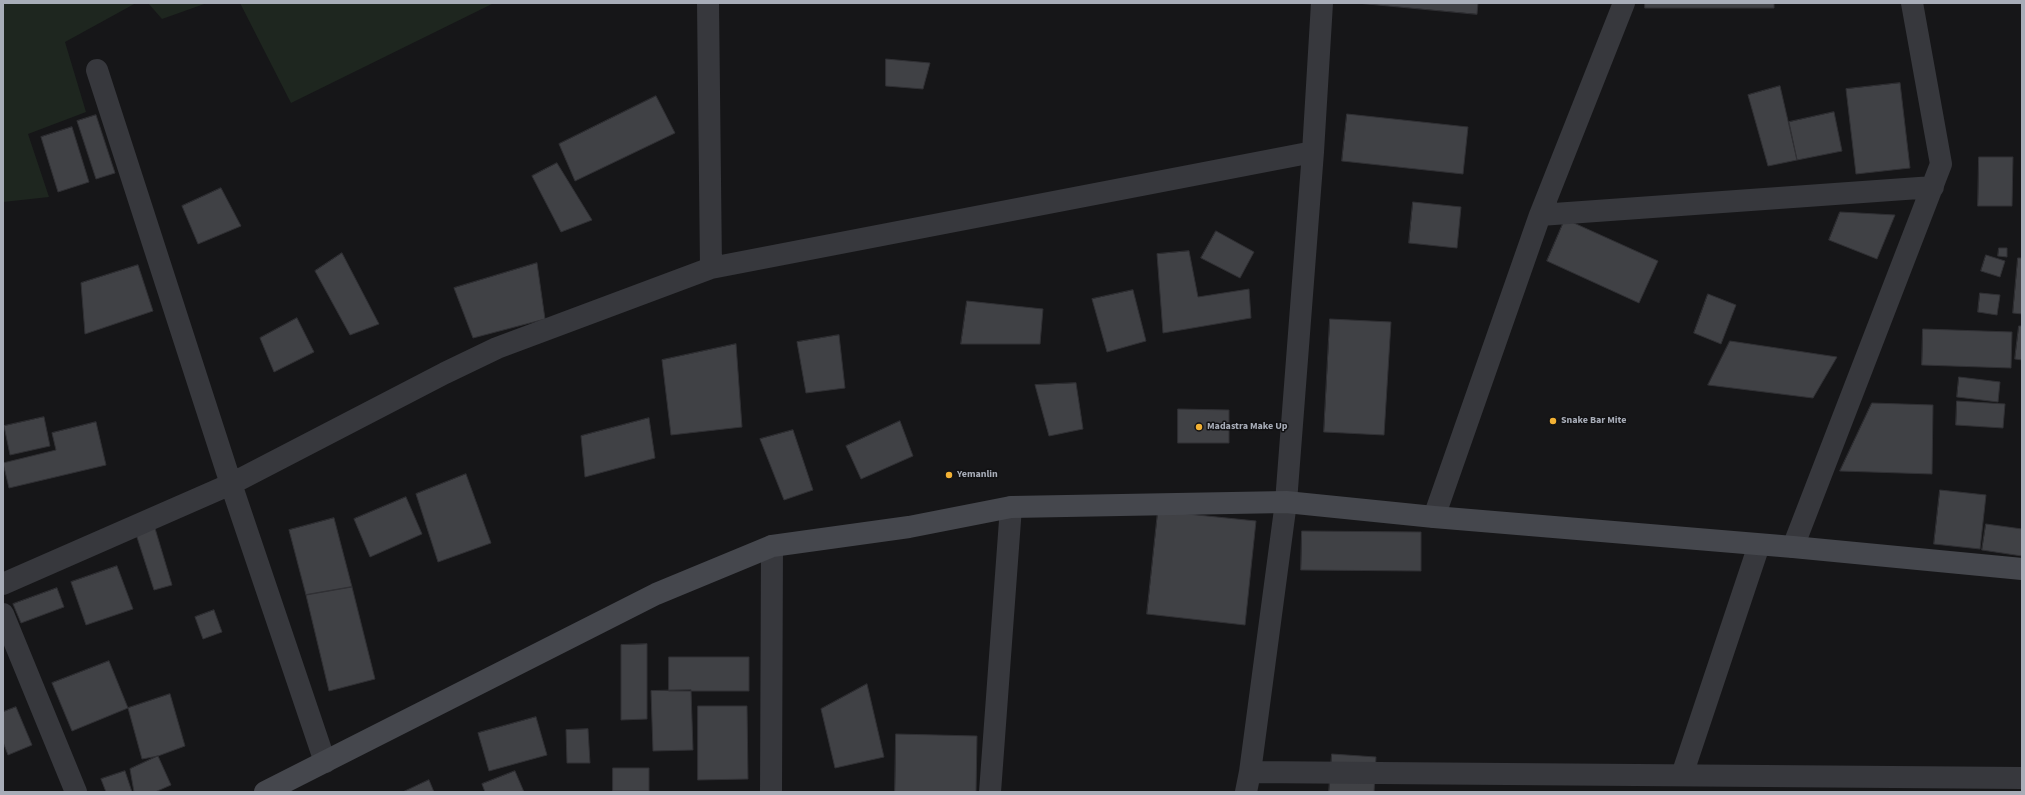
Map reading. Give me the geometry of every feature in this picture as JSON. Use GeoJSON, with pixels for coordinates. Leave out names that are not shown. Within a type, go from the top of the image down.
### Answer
{"type":"FeatureCollection","features":[{"type":"Feature","properties":{"kind":"street"},"geometry":{"type":"LineString","coordinates":[[708,3],[711,268]]}},
{"type":"Feature","properties":{"kind":"street"},"geometry":{"type":"LineString","coordinates":[[1322,3],[1313,152],[1286,502],[1248,782],[1434,783],[1682,775],[2022,778]]}},
{"type":"Feature","properties":{"kind":"street"},"geometry":{"type":"LineString","coordinates":[[1434,517],[1540,215],[1624,3]]}},
{"type":"Feature","properties":{"kind":"street"},"geometry":{"type":"LineString","coordinates":[[1793,546],[1941,164],[1912,3]]}},
{"type":"Feature","properties":{"kind":"street"},"geometry":{"type":"LineString","coordinates":[[97,70],[231,484],[325,762]]}},
{"type":"Feature","properties":{"kind":"street"},"geometry":{"type":"LineString","coordinates":[[3,584],[231,484],[445,373],[497,348],[711,268],[1313,152]]}},
{"type":"Feature","properties":{"kind":"street"},"geometry":{"type":"LineString","coordinates":[[1540,215],[1933,187]]}},
{"type":"Feature","properties":{"kind":"street"},"geometry":{"type":"LineString","coordinates":[[265,792],[656,594],[772,546],[909,527],[1011,507],[1286,502],[1434,517],[1759,545],[1793,546],[2022,570]]}},
{"type":"Feature","properties":{"kind":"street"},"geometry":{"type":"LineString","coordinates":[[990,792],[1011,507]]}},
{"type":"Feature","properties":{"kind":"street"},"geometry":{"type":"LineString","coordinates":[[1682,775],[1759,545]]}},
{"type":"Feature","properties":{"kind":"street"},"geometry":{"type":"LineString","coordinates":[[771,792],[772,546]]}},
{"type":"Feature","properties":{"kind":"street"},"geometry":{"type":"LineString","coordinates":[[3,614],[76,792]]}},
{"type":"Feature","properties":{"kind":"shaded area"},"geometry":{"type":"Polygon","coordinates":[[[3,3],[136,3],[65,42],[86,112],[28,134],[49,197],[3,202],[3,3]]]}},
{"type":"Feature","properties":{"kind":"shaded area"},"geometry":{"type":"Polygon","coordinates":[[[148,3],[207,3],[162,19],[148,3]]]}},
{"type":"Feature","properties":{"kind":"shaded area"},"geometry":{"type":"Polygon","coordinates":[[[240,3],[494,3],[291,103],[240,3]]]}},
{"type":"Feature","properties":{"kind":"building"},"geometry":{"type":"Polygon","coordinates":[[[1357,3],[1478,3],[1477,14],[1357,3]]]}},
{"type":"Feature","properties":{"kind":"building"},"geometry":{"type":"Polygon","coordinates":[[[1645,3],[1774,3],[1774,8],[1645,8],[1645,3]]]}},
{"type":"Feature","properties":{"kind":"building"},"geometry":{"type":"Polygon","coordinates":[[[886,59],[930,63],[923,89],[886,86],[886,59]]]}},
{"type":"Feature","properties":{"kind":"building"},"geometry":{"type":"Polygon","coordinates":[[[1900,83],[1910,168],[1856,174],[1846,89],[1900,83]]]}},
{"type":"Feature","properties":{"kind":"building"},"geometry":{"type":"Polygon","coordinates":[[[1780,86],[1797,160],[1768,166],[1748,95],[1780,86]]]}},
{"type":"Feature","properties":{"kind":"building"},"geometry":{"type":"Polygon","coordinates":[[[656,96],[675,133],[575,181],[559,144],[656,96]]]}},
{"type":"Feature","properties":{"kind":"building"},"geometry":{"type":"Polygon","coordinates":[[[1834,112],[1842,151],[1797,160],[1789,122],[1834,112]]]}},
{"type":"Feature","properties":{"kind":"building"},"geometry":{"type":"Polygon","coordinates":[[[1347,114],[1468,127],[1463,174],[1342,161],[1347,114]]]}},
{"type":"Feature","properties":{"kind":"building"},"geometry":{"type":"Polygon","coordinates":[[[96,115],[115,173],[96,179],[77,121],[96,115]]]}},
{"type":"Feature","properties":{"kind":"building"},"geometry":{"type":"Polygon","coordinates":[[[72,127],[89,182],[58,192],[41,137],[72,127]]]}},
{"type":"Feature","properties":{"kind":"building"},"geometry":{"type":"Polygon","coordinates":[[[1979,157],[2013,157],[2012,206],[1978,206],[1979,157]]]}},
{"type":"Feature","properties":{"kind":"building"},"geometry":{"type":"Polygon","coordinates":[[[557,163],[592,220],[561,232],[532,176],[557,163]]]}},
{"type":"Feature","properties":{"kind":"building"},"geometry":{"type":"Polygon","coordinates":[[[221,188],[241,226],[198,244],[182,206],[221,188]]]}},
{"type":"Feature","properties":{"kind":"building"},"geometry":{"type":"Polygon","coordinates":[[[1413,202],[1461,207],[1457,248],[1409,243],[1413,202]]]}},
{"type":"Feature","properties":{"kind":"building"},"geometry":{"type":"Polygon","coordinates":[[[1840,212],[1895,215],[1877,259],[1829,240],[1840,212]]]}},
{"type":"Feature","properties":{"kind":"building"},"geometry":{"type":"Polygon","coordinates":[[[1565,219],[1658,261],[1639,303],[1547,261],[1565,219]]]}},
{"type":"Feature","properties":{"kind":"building"},"geometry":{"type":"Polygon","coordinates":[[[1216,231],[1254,252],[1240,278],[1201,258],[1216,231]]]}},
{"type":"Feature","properties":{"kind":"building"},"geometry":{"type":"Polygon","coordinates":[[[1999,248],[2007,248],[2007,257],[1998,256],[1999,248]]]}},
{"type":"Feature","properties":{"kind":"building"},"geometry":{"type":"Polygon","coordinates":[[[1189,251],[1198,297],[1249,289],[1251,318],[1163,333],[1157,254],[1189,251]]]}},
{"type":"Feature","properties":{"kind":"building"},"geometry":{"type":"Polygon","coordinates":[[[342,253],[379,324],[350,335],[315,271],[342,253]]]}},
{"type":"Feature","properties":{"kind":"building"},"geometry":{"type":"Polygon","coordinates":[[[1986,255],[2005,261],[2000,277],[1981,271],[1986,255]]]}},
{"type":"Feature","properties":{"kind":"building"},"geometry":{"type":"Polygon","coordinates":[[[2018,258],[2022,258],[2022,314],[2013,313],[2018,258]]]}},
{"type":"Feature","properties":{"kind":"building"},"geometry":{"type":"Polygon","coordinates":[[[537,263],[545,319],[473,338],[454,288],[537,263]]]}},
{"type":"Feature","properties":{"kind":"building"},"geometry":{"type":"Polygon","coordinates":[[[138,265],[153,311],[85,334],[81,283],[138,265]]]}},
{"type":"Feature","properties":{"kind":"building"},"geometry":{"type":"Polygon","coordinates":[[[1133,290],[1146,341],[1107,352],[1092,299],[1133,290]]]}},
{"type":"Feature","properties":{"kind":"building"},"geometry":{"type":"Polygon","coordinates":[[[1980,293],[2000,295],[1997,315],[1978,312],[1980,293]]]}},
{"type":"Feature","properties":{"kind":"building"},"geometry":{"type":"Polygon","coordinates":[[[1708,294],[1736,305],[1721,344],[1694,333],[1708,294]]]}},
{"type":"Feature","properties":{"kind":"building"},"geometry":{"type":"Polygon","coordinates":[[[967,301],[1043,309],[1040,344],[961,344],[967,301]]]}},
{"type":"Feature","properties":{"kind":"building"},"geometry":{"type":"Polygon","coordinates":[[[297,318],[314,352],[274,372],[260,338],[297,318]]]}},
{"type":"Feature","properties":{"kind":"building"},"geometry":{"type":"Polygon","coordinates":[[[1330,319],[1391,322],[1384,435],[1324,432],[1330,319]]]}},
{"type":"Feature","properties":{"kind":"building"},"geometry":{"type":"Polygon","coordinates":[[[2019,326],[2022,326],[2022,360],[2015,359],[2019,326]]]}},
{"type":"Feature","properties":{"kind":"building"},"geometry":{"type":"Polygon","coordinates":[[[1923,329],[2012,332],[2011,368],[1922,365],[1923,329]]]}},
{"type":"Feature","properties":{"kind":"building"},"geometry":{"type":"Polygon","coordinates":[[[839,335],[845,388],[806,393],[797,342],[839,335]]]}},
{"type":"Feature","properties":{"kind":"building"},"geometry":{"type":"Polygon","coordinates":[[[1730,341],[1837,357],[1813,398],[1708,385],[1730,341]]]}},
{"type":"Feature","properties":{"kind":"building"},"geometry":{"type":"Polygon","coordinates":[[[736,344],[742,427],[671,435],[662,360],[736,344]]]}},
{"type":"Feature","properties":{"kind":"building"},"geometry":{"type":"Polygon","coordinates":[[[1959,377],[2000,382],[1998,402],[1957,397],[1959,377]]]}},
{"type":"Feature","properties":{"kind":"building"},"geometry":{"type":"Polygon","coordinates":[[[1076,383],[1083,429],[1049,436],[1035,385],[1076,383]]]}},
{"type":"Feature","properties":{"kind":"building"},"geometry":{"type":"Polygon","coordinates":[[[1957,401],[2005,404],[2003,428],[1956,425],[1957,401]]]}},
{"type":"Feature","properties":{"kind":"building"},"geometry":{"type":"Polygon","coordinates":[[[1872,403],[1933,405],[1932,474],[1840,471],[1872,403]]]}},
{"type":"Feature","properties":{"kind":"building"},"geometry":{"type":"Polygon","coordinates":[[[1178,409],[1229,410],[1229,443],[1178,443],[1178,409]]]}},
{"type":"Feature","properties":{"kind":"building"},"geometry":{"type":"Polygon","coordinates":[[[44,417],[50,446],[10,455],[4,426],[44,417]]]}},
{"type":"Feature","properties":{"kind":"building"},"geometry":{"type":"Polygon","coordinates":[[[649,418],[655,458],[585,477],[581,436],[649,418]]]}},
{"type":"Feature","properties":{"kind":"building"},"geometry":{"type":"Polygon","coordinates":[[[900,421],[913,456],[861,479],[846,446],[900,421]]]}},
{"type":"Feature","properties":{"kind":"building"},"geometry":{"type":"Polygon","coordinates":[[[96,422],[106,465],[9,488],[3,463],[56,450],[52,433],[96,422]]]}},
{"type":"Feature","properties":{"kind":"building"},"geometry":{"type":"Polygon","coordinates":[[[793,430],[813,490],[784,500],[760,439],[793,430]]]}},
{"type":"Feature","properties":{"kind":"building"},"geometry":{"type":"Polygon","coordinates":[[[466,474],[491,543],[438,562],[416,494],[466,474]]]}},
{"type":"Feature","properties":{"kind":"building"},"geometry":{"type":"Polygon","coordinates":[[[1940,490],[1986,495],[1980,549],[1934,544],[1940,490]]]}},
{"type":"Feature","properties":{"kind":"building"},"geometry":{"type":"Polygon","coordinates":[[[406,497],[422,534],[370,557],[354,519],[406,497]]]}},
{"type":"Feature","properties":{"kind":"building"},"geometry":{"type":"Polygon","coordinates":[[[1158,511],[1256,521],[1245,625],[1147,614],[1158,511]]]}},
{"type":"Feature","properties":{"kind":"building"},"geometry":{"type":"Polygon","coordinates":[[[334,518],[352,587],[306,595],[289,530],[334,518]]]}},
{"type":"Feature","properties":{"kind":"building"},"geometry":{"type":"Polygon","coordinates":[[[1986,524],[2022,529],[2022,556],[1982,550],[1986,524]]]}},
{"type":"Feature","properties":{"kind":"building"},"geometry":{"type":"Polygon","coordinates":[[[154,525],[172,585],[154,590],[135,531],[154,525]]]}},
{"type":"Feature","properties":{"kind":"building"},"geometry":{"type":"Polygon","coordinates":[[[1302,531],[1421,532],[1421,571],[1301,570],[1302,531]]]}},
{"type":"Feature","properties":{"kind":"building"},"geometry":{"type":"Polygon","coordinates":[[[117,566],[133,609],[86,625],[71,582],[117,566]]]}},
{"type":"Feature","properties":{"kind":"building"},"geometry":{"type":"Polygon","coordinates":[[[352,587],[375,679],[329,691],[306,595],[352,587]]]}},
{"type":"Feature","properties":{"kind":"building"},"geometry":{"type":"Polygon","coordinates":[[[57,588],[64,607],[21,623],[13,604],[57,588]]]}},
{"type":"Feature","properties":{"kind":"building"},"geometry":{"type":"Polygon","coordinates":[[[214,610],[222,632],[203,639],[195,617],[214,610]]]}},
{"type":"Feature","properties":{"kind":"building"},"geometry":{"type":"Polygon","coordinates":[[[647,644],[647,719],[621,720],[621,645],[647,644]]]}},
{"type":"Feature","properties":{"kind":"building"},"geometry":{"type":"Polygon","coordinates":[[[669,657],[749,657],[749,691],[669,691],[669,657]]]}},
{"type":"Feature","properties":{"kind":"building"},"geometry":{"type":"Polygon","coordinates":[[[109,661],[128,708],[72,731],[52,683],[109,661]]]}},
{"type":"Feature","properties":{"kind":"building"},"geometry":{"type":"Polygon","coordinates":[[[867,684],[884,757],[835,768],[821,709],[867,684]]]}},
{"type":"Feature","properties":{"kind":"building"},"geometry":{"type":"Polygon","coordinates":[[[691,690],[693,750],[653,751],[651,691],[691,690]]]}},
{"type":"Feature","properties":{"kind":"building"},"geometry":{"type":"Polygon","coordinates":[[[170,694],[185,746],[158,756],[142,759],[128,708],[170,694]]]}},
{"type":"Feature","properties":{"kind":"building"},"geometry":{"type":"Polygon","coordinates":[[[698,706],[747,706],[748,779],[698,780],[698,706]]]}},
{"type":"Feature","properties":{"kind":"building"},"geometry":{"type":"Polygon","coordinates":[[[16,707],[32,745],[8,755],[3,742],[3,712],[16,707]]]}},
{"type":"Feature","properties":{"kind":"building"},"geometry":{"type":"Polygon","coordinates":[[[536,717],[547,755],[489,771],[478,733],[536,717]]]}},
{"type":"Feature","properties":{"kind":"building"},"geometry":{"type":"Polygon","coordinates":[[[588,729],[590,763],[567,763],[566,730],[588,729]]]}},
{"type":"Feature","properties":{"kind":"building"},"geometry":{"type":"Polygon","coordinates":[[[896,734],[977,736],[976,792],[895,792],[896,734]]]}},
{"type":"Feature","properties":{"kind":"building"},"geometry":{"type":"Polygon","coordinates":[[[1332,754],[1376,757],[1374,792],[1329,792],[1332,754]]]}},
{"type":"Feature","properties":{"kind":"building"},"geometry":{"type":"Polygon","coordinates":[[[158,756],[171,785],[155,792],[134,792],[130,769],[158,756]]]}},
{"type":"Feature","properties":{"kind":"building"},"geometry":{"type":"Polygon","coordinates":[[[613,768],[649,768],[649,791],[613,791],[613,768]]]}},
{"type":"Feature","properties":{"kind":"building"},"geometry":{"type":"Polygon","coordinates":[[[125,771],[132,792],[106,792],[101,779],[125,771]]]}},
{"type":"Feature","properties":{"kind":"building"},"geometry":{"type":"Polygon","coordinates":[[[515,771],[524,792],[485,792],[482,784],[515,771]]]}},
{"type":"Feature","properties":{"kind":"building"},"geometry":{"type":"Polygon","coordinates":[[[429,780],[434,792],[403,792],[429,780]]]}},
{"type":"Feature","properties":{"kind":"place","name":"Snake Bar Mite"},"geometry":{"type":"Point","coordinates":[1553,421]}},
{"type":"Feature","properties":{"kind":"place","name":"Madastra Make Up"},"geometry":{"type":"Point","coordinates":[1199,427]}},
{"type":"Feature","properties":{"kind":"place","name":"Yemanlin"},"geometry":{"type":"Point","coordinates":[949,475]}}]}
